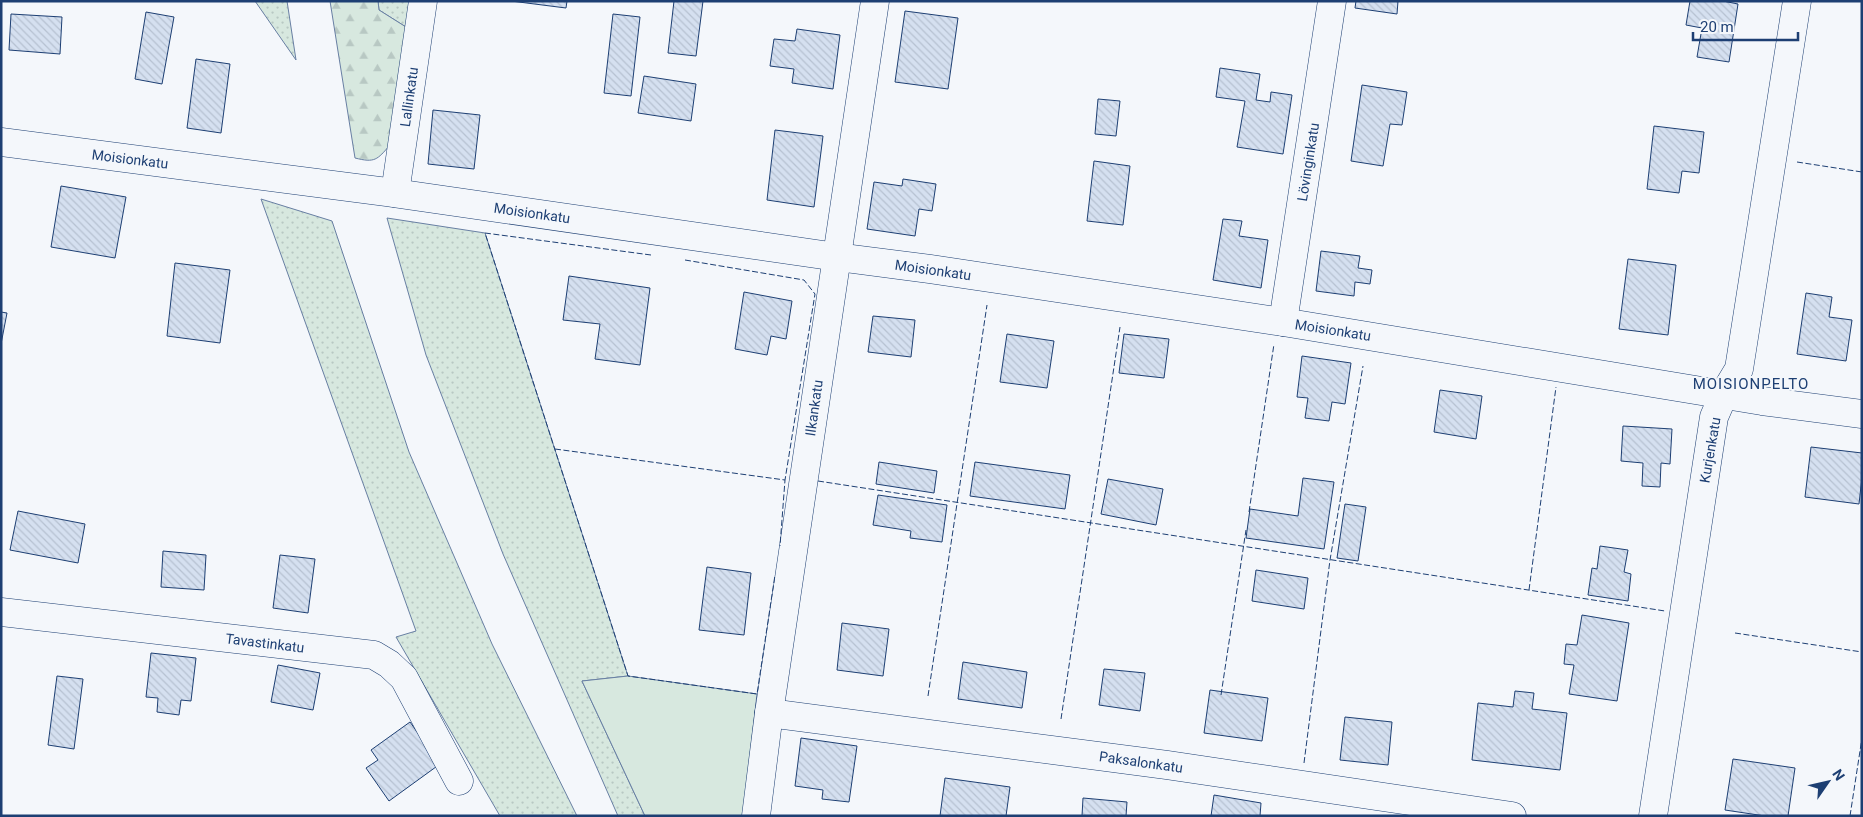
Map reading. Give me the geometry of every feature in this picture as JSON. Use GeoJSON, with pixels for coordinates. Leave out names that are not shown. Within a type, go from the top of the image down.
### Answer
{"type":"FeatureCollection","features":[{"type":"Feature","properties":{"kind":"street","name":"Lallinkatu"},"geometry":{"type":"LineString","coordinates":[[395,193],[423,1]]}},
{"type":"Feature","properties":{"kind":"street","name":"Ilkankatu"},"geometry":{"type":"LineString","coordinates":[[756,816],[769,712],[875,1]]}},
{"type":"Feature","properties":{"kind":"street","name":"Lövinginkatu"},"geometry":{"type":"LineString","coordinates":[[1283,322],[1332,1]]}},
{"type":"Feature","properties":{"kind":"street","name":"Kurjenkatu"},"geometry":{"type":"LineString","coordinates":[[1654,816],[1714,416],[1739,368],[1797,1]]}},
{"type":"Feature","properties":{"kind":"street","name":"Moisionkatu"},"geometry":{"type":"LineString","coordinates":[[1,142],[395,193],[930,269],[1283,322],[1724,394],[1862,414]]}},
{"type":"Feature","properties":{"kind":"street","name":"Tavastinkatu"},"geometry":{"type":"LineString","coordinates":[[1,612],[374,655],[389,664],[404,678],[459,781]]}},
{"type":"Feature","properties":{"kind":"street","name":"Paksalonkatu"},"geometry":{"type":"LineString","coordinates":[[769,712],[1167,765],[1512,816]]}},
{"type":"Feature","properties":{"kind":"green space"},"geometry":{"type":"Polygon","coordinates":[[[255,1],[287,1],[296,60],[255,1]]]}},
{"type":"Feature","properties":{"kind":"green space"},"geometry":{"type":"Polygon","coordinates":[[[330,1],[378,1],[379,10],[406,27],[390,145],[375,159],[355,158],[330,1]]]}},
{"type":"Feature","properties":{"kind":"green space"},"geometry":{"type":"Polygon","coordinates":[[[378,1],[410,1],[406,27],[379,10],[378,1]]]}},
{"type":"Feature","properties":{"kind":"green space"},"geometry":{"type":"Polygon","coordinates":[[[261,199],[332,221],[409,452],[492,644],[577,816],[500,816],[396,637],[416,631],[261,199]]]}},
{"type":"Feature","properties":{"kind":"green space"},"geometry":{"type":"Polygon","coordinates":[[[387,218],[485,233],[628,676],[582,681],[645,816],[618,816],[503,554],[426,355],[387,218]]]}},
{"type":"Feature","properties":{"kind":"green space"},"geometry":{"type":"Polygon","coordinates":[[[628,676],[757,694],[743,816],[645,816],[582,681],[628,676]]]}},
{"type":"Feature","properties":{"kind":"building"},"geometry":{"type":"Polygon","coordinates":[[[511,1],[567,1],[566,8],[511,1]]]}},
{"type":"Feature","properties":{"kind":"building"},"geometry":{"type":"Polygon","coordinates":[[[674,1],[703,1],[696,56],[668,53],[674,1]]]}},
{"type":"Feature","properties":{"kind":"building"},"geometry":{"type":"Polygon","coordinates":[[[1356,1],[1398,1],[1397,14],[1355,8],[1356,1]]]}},
{"type":"Feature","properties":{"kind":"building"},"geometry":{"type":"Polygon","coordinates":[[[1690,1],[1723,1],[1738,4],[1729,62],[1697,57],[1702,28],[1686,25],[1690,1]]]}},
{"type":"Feature","properties":{"kind":"building"},"geometry":{"type":"Polygon","coordinates":[[[905,11],[958,18],[948,89],[895,82],[905,11]]]}},
{"type":"Feature","properties":{"kind":"building"},"geometry":{"type":"Polygon","coordinates":[[[146,12],[174,17],[162,84],[135,79],[146,12]]]}},
{"type":"Feature","properties":{"kind":"building"},"geometry":{"type":"Polygon","coordinates":[[[11,14],[62,17],[60,54],[9,50],[11,14]]]}},
{"type":"Feature","properties":{"kind":"building"},"geometry":{"type":"Polygon","coordinates":[[[613,14],[640,17],[631,96],[604,93],[613,14]]]}},
{"type":"Feature","properties":{"kind":"building"},"geometry":{"type":"Polygon","coordinates":[[[797,29],[840,35],[833,89],[792,83],[794,69],[770,66],[774,39],[795,41],[797,29]]]}},
{"type":"Feature","properties":{"kind":"building"},"geometry":{"type":"Polygon","coordinates":[[[196,59],[230,64],[221,133],[187,128],[196,59]]]}},
{"type":"Feature","properties":{"kind":"building"},"geometry":{"type":"Polygon","coordinates":[[[1220,68],[1260,74],[1256,100],[1270,102],[1271,92],[1292,95],[1283,154],[1237,147],[1245,101],[1216,97],[1220,68]]]}},
{"type":"Feature","properties":{"kind":"building"},"geometry":{"type":"Polygon","coordinates":[[[644,76],[696,84],[691,121],[638,113],[644,76]]]}},
{"type":"Feature","properties":{"kind":"building"},"geometry":{"type":"Polygon","coordinates":[[[1362,85],[1407,92],[1402,125],[1390,124],[1383,166],[1351,161],[1362,85]]]}},
{"type":"Feature","properties":{"kind":"building"},"geometry":{"type":"Polygon","coordinates":[[[1098,99],[1120,101],[1116,136],[1095,134],[1098,99]]]}},
{"type":"Feature","properties":{"kind":"building"},"geometry":{"type":"Polygon","coordinates":[[[433,110],[480,115],[474,169],[428,164],[433,110]]]}},
{"type":"Feature","properties":{"kind":"building"},"geometry":{"type":"Polygon","coordinates":[[[1654,126],[1704,132],[1699,173],[1682,171],[1679,193],[1647,189],[1654,126]]]}},
{"type":"Feature","properties":{"kind":"building"},"geometry":{"type":"Polygon","coordinates":[[[775,130],[823,136],[814,207],[767,200],[775,130]]]}},
{"type":"Feature","properties":{"kind":"building"},"geometry":{"type":"Polygon","coordinates":[[[1094,161],[1130,166],[1123,225],[1087,221],[1094,161]]]}},
{"type":"Feature","properties":{"kind":"building"},"geometry":{"type":"Polygon","coordinates":[[[903,179],[936,184],[932,211],[919,209],[915,236],[867,229],[874,182],[902,186],[903,179]]]}},
{"type":"Feature","properties":{"kind":"building"},"geometry":{"type":"Polygon","coordinates":[[[61,186],[126,197],[115,258],[51,247],[61,186]]]}},
{"type":"Feature","properties":{"kind":"building"},"geometry":{"type":"Polygon","coordinates":[[[1223,219],[1242,221],[1239,236],[1268,240],[1261,288],[1213,280],[1223,219]]]}},
{"type":"Feature","properties":{"kind":"building"},"geometry":{"type":"Polygon","coordinates":[[[1321,251],[1360,256],[1358,268],[1372,270],[1370,284],[1355,282],[1354,296],[1316,291],[1321,251]]]}},
{"type":"Feature","properties":{"kind":"building"},"geometry":{"type":"Polygon","coordinates":[[[1628,259],[1676,265],[1668,335],[1619,329],[1628,259]]]}},
{"type":"Feature","properties":{"kind":"building"},"geometry":{"type":"Polygon","coordinates":[[[175,263],[230,270],[220,343],[167,336],[175,263]]]}},
{"type":"Feature","properties":{"kind":"building"},"geometry":{"type":"Polygon","coordinates":[[[569,276],[650,288],[640,365],[595,359],[600,324],[563,320],[569,276]]]}},
{"type":"Feature","properties":{"kind":"building"},"geometry":{"type":"Polygon","coordinates":[[[744,292],[792,301],[786,339],[771,336],[767,355],[735,349],[744,292]]]}},
{"type":"Feature","properties":{"kind":"building"},"geometry":{"type":"Polygon","coordinates":[[[1806,293],[1832,297],[1829,317],[1852,320],[1846,361],[1797,354],[1806,293]]]}},
{"type":"Feature","properties":{"kind":"building"},"geometry":{"type":"Polygon","coordinates":[[[1,312],[7,313],[1,344],[1,312]]]}},
{"type":"Feature","properties":{"kind":"building"},"geometry":{"type":"Polygon","coordinates":[[[873,316],[915,320],[911,357],[868,352],[873,316]]]}},
{"type":"Feature","properties":{"kind":"building"},"geometry":{"type":"Polygon","coordinates":[[[1007,334],[1054,341],[1047,388],[1000,382],[1007,334]]]}},
{"type":"Feature","properties":{"kind":"building"},"geometry":{"type":"Polygon","coordinates":[[[1124,334],[1169,339],[1164,378],[1119,373],[1124,334]]]}},
{"type":"Feature","properties":{"kind":"building"},"geometry":{"type":"Polygon","coordinates":[[[1302,356],[1351,363],[1345,404],[1332,402],[1329,421],[1305,418],[1308,398],[1297,397],[1302,356]]]}},
{"type":"Feature","properties":{"kind":"building"},"geometry":{"type":"Polygon","coordinates":[[[1440,390],[1482,396],[1476,439],[1434,432],[1440,390]]]}},
{"type":"Feature","properties":{"kind":"building"},"geometry":{"type":"Polygon","coordinates":[[[1623,426],[1672,429],[1670,464],[1661,463],[1660,487],[1642,486],[1643,463],[1621,461],[1623,426]]]}},
{"type":"Feature","properties":{"kind":"building"},"geometry":{"type":"Polygon","coordinates":[[[1811,447],[1862,453],[1859,504],[1805,497],[1811,447]]]}},
{"type":"Feature","properties":{"kind":"building"},"geometry":{"type":"Polygon","coordinates":[[[879,462],[937,471],[934,493],[876,484],[879,462]]]}},
{"type":"Feature","properties":{"kind":"building"},"geometry":{"type":"Polygon","coordinates":[[[975,462],[1070,475],[1065,509],[970,496],[975,462]]]}},
{"type":"Feature","properties":{"kind":"building"},"geometry":{"type":"Polygon","coordinates":[[[1303,478],[1334,482],[1324,549],[1246,538],[1250,509],[1298,516],[1303,478]]]}},
{"type":"Feature","properties":{"kind":"building"},"geometry":{"type":"Polygon","coordinates":[[[1108,479],[1163,489],[1156,525],[1101,514],[1108,479]]]}},
{"type":"Feature","properties":{"kind":"building"},"geometry":{"type":"Polygon","coordinates":[[[878,495],[947,505],[942,542],[910,538],[911,531],[873,525],[878,495]]]}},
{"type":"Feature","properties":{"kind":"building"},"geometry":{"type":"Polygon","coordinates":[[[1345,504],[1366,507],[1358,561],[1337,558],[1345,504]]]}},
{"type":"Feature","properties":{"kind":"building"},"geometry":{"type":"Polygon","coordinates":[[[18,511],[85,524],[78,563],[10,550],[18,511]]]}},
{"type":"Feature","properties":{"kind":"building"},"geometry":{"type":"Polygon","coordinates":[[[1600,546],[1628,550],[1624,572],[1631,574],[1628,601],[1588,595],[1592,568],[1597,569],[1600,546]]]}},
{"type":"Feature","properties":{"kind":"building"},"geometry":{"type":"Polygon","coordinates":[[[163,551],[206,555],[204,590],[161,587],[163,551]]]}},
{"type":"Feature","properties":{"kind":"building"},"geometry":{"type":"Polygon","coordinates":[[[280,555],[315,559],[308,613],[273,608],[280,555]]]}},
{"type":"Feature","properties":{"kind":"building"},"geometry":{"type":"Polygon","coordinates":[[[707,567],[751,573],[744,635],[699,630],[707,567]]]}},
{"type":"Feature","properties":{"kind":"building"},"geometry":{"type":"Polygon","coordinates":[[[1256,570],[1308,578],[1304,609],[1252,601],[1256,570]]]}},
{"type":"Feature","properties":{"kind":"building"},"geometry":{"type":"Polygon","coordinates":[[[1582,615],[1629,623],[1617,701],[1569,694],[1574,665],[1564,664],[1566,644],[1577,645],[1582,615]]]}},
{"type":"Feature","properties":{"kind":"building"},"geometry":{"type":"Polygon","coordinates":[[[842,623],[889,629],[883,676],[837,670],[842,623]]]}},
{"type":"Feature","properties":{"kind":"building"},"geometry":{"type":"Polygon","coordinates":[[[151,653],[196,658],[191,701],[181,700],[179,715],[157,712],[158,698],[146,697],[151,653]]]}},
{"type":"Feature","properties":{"kind":"building"},"geometry":{"type":"Polygon","coordinates":[[[963,662],[1027,672],[1022,708],[958,699],[963,662]]]}},
{"type":"Feature","properties":{"kind":"building"},"geometry":{"type":"Polygon","coordinates":[[[278,665],[320,673],[313,710],[271,702],[278,665]]]}},
{"type":"Feature","properties":{"kind":"building"},"geometry":{"type":"Polygon","coordinates":[[[1104,669],[1145,673],[1140,711],[1099,705],[1104,669]]]}},
{"type":"Feature","properties":{"kind":"building"},"geometry":{"type":"Polygon","coordinates":[[[57,676],[83,679],[74,749],[48,745],[57,676]]]}},
{"type":"Feature","properties":{"kind":"building"},"geometry":{"type":"Polygon","coordinates":[[[1210,690],[1268,698],[1262,741],[1204,733],[1210,690]]]}},
{"type":"Feature","properties":{"kind":"building"},"geometry":{"type":"Polygon","coordinates":[[[1515,691],[1534,693],[1532,709],[1567,713],[1560,770],[1472,760],[1478,703],[1513,707],[1515,691]]]}},
{"type":"Feature","properties":{"kind":"building"},"geometry":{"type":"Polygon","coordinates":[[[1345,717],[1392,722],[1388,765],[1340,760],[1345,717]]]}},
{"type":"Feature","properties":{"kind":"building"},"geometry":{"type":"Polygon","coordinates":[[[410,722],[440,764],[389,801],[366,768],[378,760],[371,750],[410,722]]]}},
{"type":"Feature","properties":{"kind":"building"},"geometry":{"type":"Polygon","coordinates":[[[801,738],[857,746],[849,802],[822,799],[823,790],[795,786],[801,738]]]}},
{"type":"Feature","properties":{"kind":"building"},"geometry":{"type":"Polygon","coordinates":[[[1733,759],[1795,768],[1788,816],[1765,816],[1725,810],[1733,759]]]}},
{"type":"Feature","properties":{"kind":"building"},"geometry":{"type":"Polygon","coordinates":[[[945,778],[1010,787],[1006,816],[940,816],[945,778]]]}},
{"type":"Feature","properties":{"kind":"building"},"geometry":{"type":"Polygon","coordinates":[[[1214,795],[1261,803],[1260,816],[1211,816],[1214,795]]]}},
{"type":"Feature","properties":{"kind":"building"},"geometry":{"type":"Polygon","coordinates":[[[1083,798],[1127,802],[1126,816],[1082,816],[1083,798]]]}},
{"type":"Feature","properties":{"kind":"fence"},"geometry":{"type":"LineString","coordinates":[[1797,162],[1862,172]]}},
{"type":"Feature","properties":{"kind":"fence"},"geometry":{"type":"LineString","coordinates":[[651,255],[485,233],[628,676],[757,694],[775,575]]}},
{"type":"Feature","properties":{"kind":"fence"},"geometry":{"type":"LineString","coordinates":[[685,260],[804,280],[815,294],[785,480]]}},
{"type":"Feature","properties":{"kind":"fence"},"geometry":{"type":"LineString","coordinates":[[928,696],[987,305]]}},
{"type":"Feature","properties":{"kind":"fence"},"geometry":{"type":"LineString","coordinates":[[1061,719],[1120,327]]}},
{"type":"Feature","properties":{"kind":"fence"},"geometry":{"type":"LineString","coordinates":[[1249,512],[1274,344]]}},
{"type":"Feature","properties":{"kind":"fence"},"geometry":{"type":"LineString","coordinates":[[1304,763],[1330,560],[1363,366]]}},
{"type":"Feature","properties":{"kind":"fence"},"geometry":{"type":"LineString","coordinates":[[1529,590],[1556,387]]}},
{"type":"Feature","properties":{"kind":"fence"},"geometry":{"type":"LineString","coordinates":[[555,449],[785,480],[780,546]]}},
{"type":"Feature","properties":{"kind":"fence"},"geometry":{"type":"LineString","coordinates":[[818,481],[1665,611]]}},
{"type":"Feature","properties":{"kind":"fence"},"geometry":{"type":"LineString","coordinates":[[1221,695],[1246,530]]}},
{"type":"Feature","properties":{"kind":"fence"},"geometry":{"type":"LineString","coordinates":[[1735,633],[1862,652]]}},
{"type":"Feature","properties":{"kind":"fence"},"geometry":{"type":"LineString","coordinates":[[1850,816],[1862,738]]}},
{"type":"Feature","properties":{"kind":"district","name":"MOISIONPELTO"},"geometry":{"type":"Point","coordinates":[1751,384]}}]}
